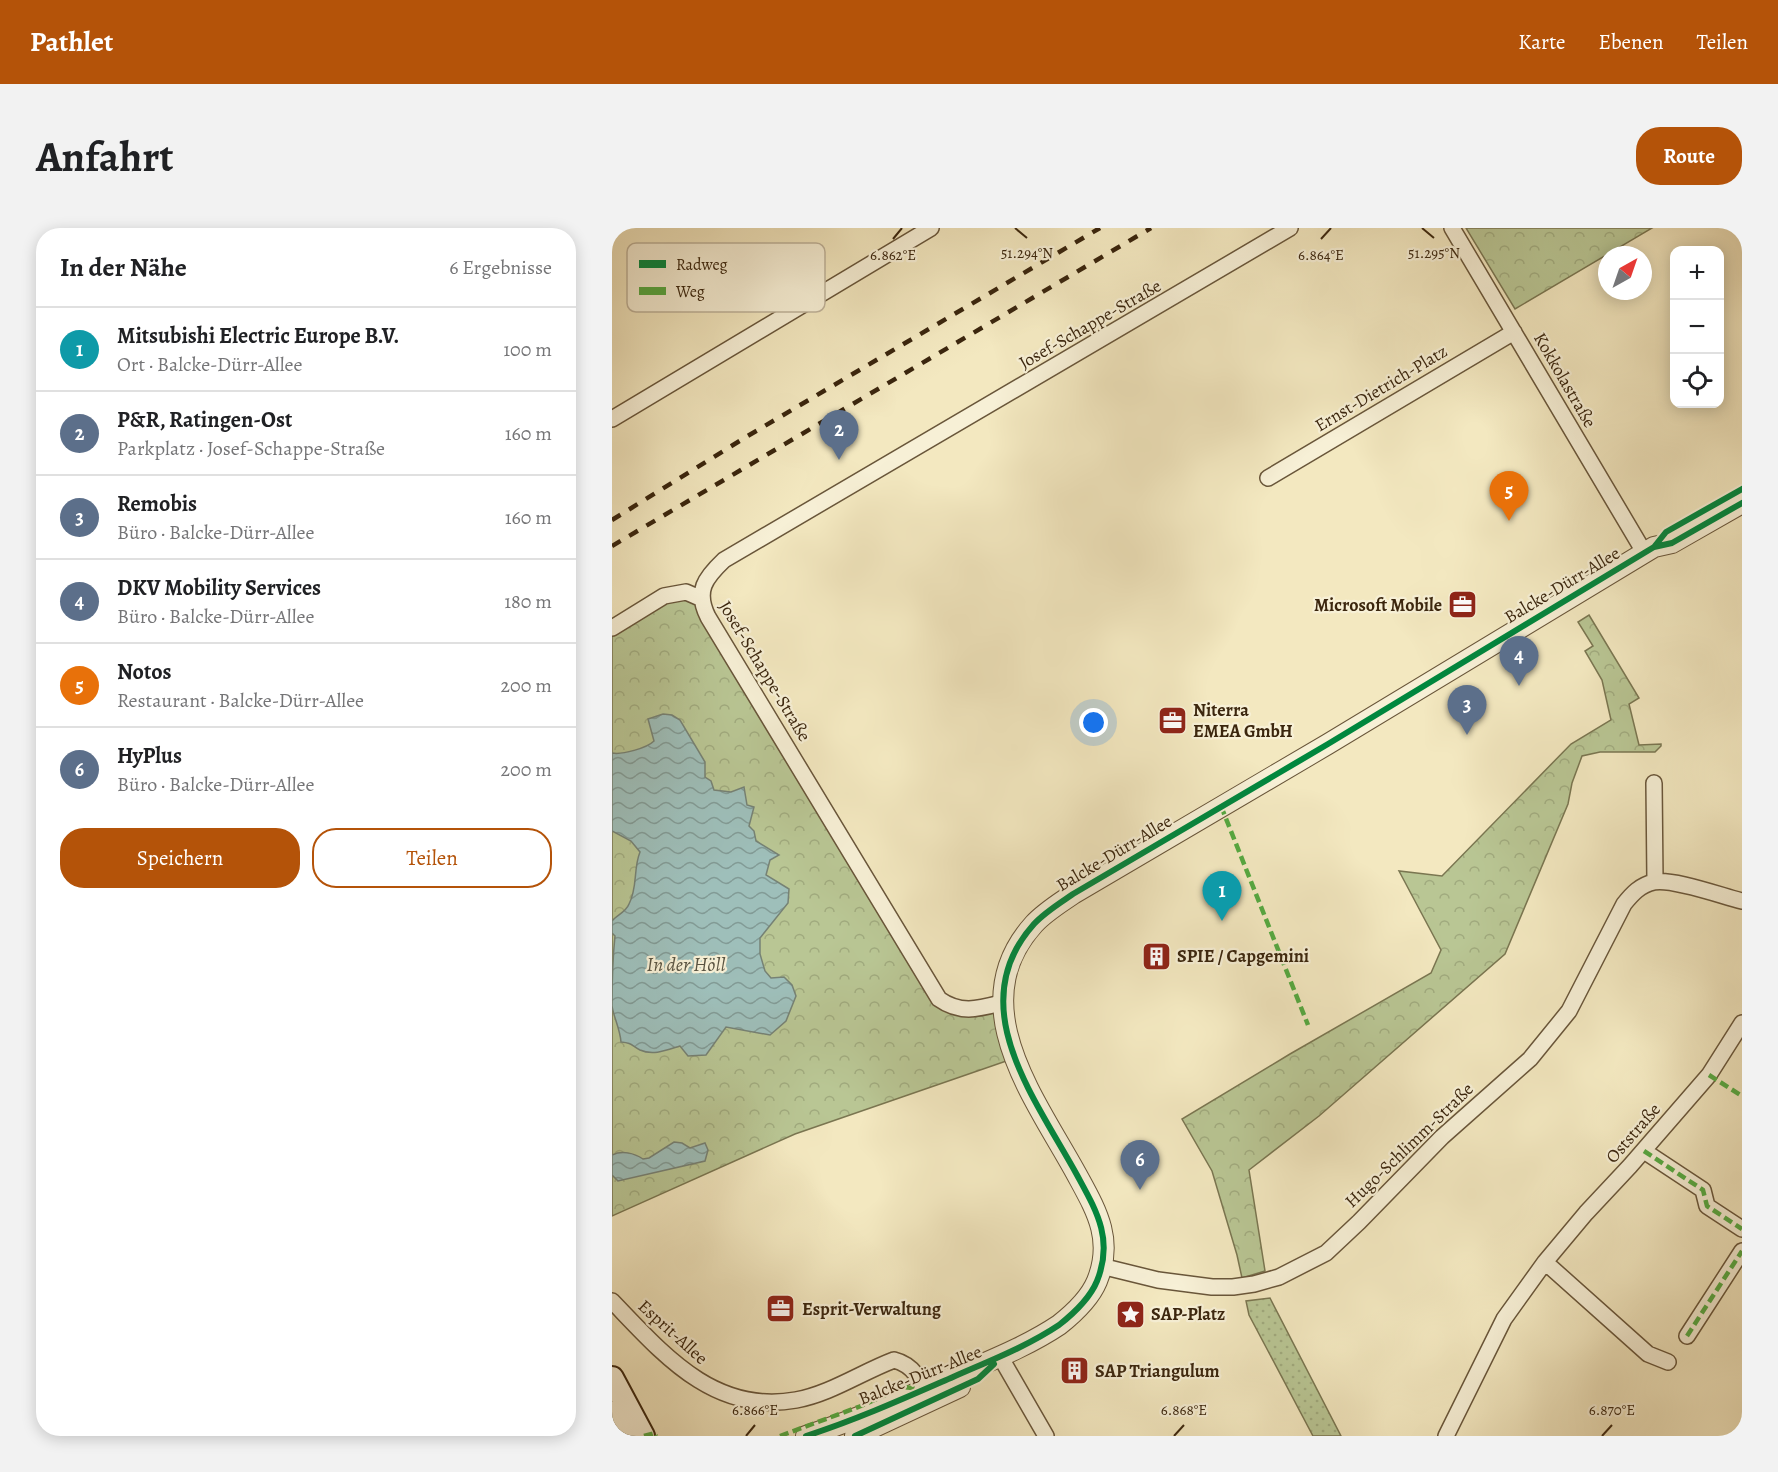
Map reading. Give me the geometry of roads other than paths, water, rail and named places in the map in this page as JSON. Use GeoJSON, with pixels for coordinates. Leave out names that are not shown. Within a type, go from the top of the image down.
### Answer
{"type":"FeatureCollection","features":[{"type":"Feature","properties":{"kind":"main road"},"geometry":{"type":"LineString","coordinates":[[612,1378],[643,1436]]}},
{"type":"Feature","properties":{"kind":"main road"},"geometry":{"type":"LineString","coordinates":[[612,1413],[623,1436]]}},
{"type":"Feature","properties":{"kind":"street"},"geometry":{"type":"LineString","coordinates":[[825,291],[931,228]]}},
{"type":"Feature","properties":{"kind":"street","name":"Josef-Schappe-Straße"},"geometry":{"type":"LineString","coordinates":[[1001,1003],[968,1010],[948,1005],[939,999],[708,617],[702,599],[706,580],[724,560],[1290,228]]}},
{"type":"Feature","properties":{"kind":"street","name":"Kokkolastraße"},"geometry":{"type":"LineString","coordinates":[[1452,228],[1649,549]]}},
{"type":"Feature","properties":{"kind":"street"},"geometry":{"type":"LineString","coordinates":[[612,419],[791,312]]}},
{"type":"Feature","properties":{"kind":"street","name":"Ernst-Dietrich-Platz"},"geometry":{"type":"LineString","coordinates":[[1268,478],[1514,332]]}},
{"type":"Feature","properties":{"kind":"street","name":"Balcke-Dürr-Allee"},"geometry":{"type":"LineString","coordinates":[[855,1436],[1058,1325],[1073,1313],[1097,1282],[1104,1244],[1098,1215],[1015,1058],[1006,1035],[1001,1003],[1003,984],[1017,946],[1034,923],[1053,908],[1649,549],[1666,532],[1742,489]]}},
{"type":"Feature","properties":{"kind":"street","name":"Balcke-Dürr-Allee"},"geometry":{"type":"LineString","coordinates":[[1649,549],[1672,543],[1742,503]]}},
{"type":"Feature","properties":{"kind":"street"},"geometry":{"type":"LineString","coordinates":[[612,628],[664,596],[686,592],[702,599]]}},
{"type":"Feature","properties":{"kind":"street"},"geometry":{"type":"LineString","coordinates":[[1654,783],[1655,881],[1677,884],[1742,901]]}},
{"type":"Feature","properties":{"kind":"street","name":"Hugo-Schlimm-Straße"},"geometry":{"type":"LineString","coordinates":[[1101,1266],[1158,1280],[1212,1287],[1233,1287],[1278,1277],[1326,1253],[1442,1137],[1530,1059],[1569,1011],[1624,904],[1640,888],[1655,881]]}},
{"type":"Feature","properties":{"kind":"street","name":"Oststraße"},"geometry":{"type":"LineString","coordinates":[[1446,1436],[1504,1319],[1545,1262],[1586,1213],[1644,1151],[1709,1075],[1742,1023]]}},
{"type":"Feature","properties":{"kind":"street"},"geometry":{"type":"LineString","coordinates":[[1644,1151],[1703,1190],[1707,1206],[1742,1229]]}},
{"type":"Feature","properties":{"kind":"street"},"geometry":{"type":"LineString","coordinates":[[1687,1336],[1742,1251]]}},
{"type":"Feature","properties":{"kind":"street"},"geometry":{"type":"LineString","coordinates":[[1545,1262],[1648,1354],[1668,1362]]}},
{"type":"Feature","properties":{"kind":"street","name":"Esprit-Allee"},"geometry":{"type":"LineString","coordinates":[[612,1301],[653,1344],[685,1372],[724,1394],[766,1402],[797,1400],[818,1394],[894,1360],[910,1367],[926,1396]]}},
{"type":"Feature","properties":{"kind":"street"},"geometry":{"type":"LineString","coordinates":[[1001,1358],[1046,1436]]}},
{"type":"Feature","properties":{"kind":"street","name":"Balcke-Dürr-Allee"},"geometry":{"type":"LineString","coordinates":[[806,1436],[926,1396]]}},
{"type":"Feature","properties":{"kind":"water","name":"In der Höll"},"geometry":{"type":"Polygon","coordinates":[[[663,714],[672,715],[680,720],[705,762],[705,777],[711,781],[714,790],[731,792],[744,787],[747,805],[754,807],[749,826],[754,831],[756,841],[779,855],[770,860],[766,875],[789,889],[788,903],[760,938],[760,954],[765,971],[771,978],[784,977],[792,985],[796,996],[786,1021],[770,1035],[726,1027],[706,1055],[688,1056],[680,1046],[660,1052],[645,1052],[621,1042],[612,1006],[615,936],[612,933],[612,921],[628,907],[632,898],[640,852],[631,841],[612,831],[612,753],[628,752],[651,744],[654,741],[648,719],[663,714]]]}},
{"type":"Feature","properties":{"kind":"water"},"geometry":{"type":"Polygon","coordinates":[[[674,1142],[682,1143],[690,1148],[705,1143],[708,1150],[705,1161],[618,1181],[612,1175],[612,1155],[624,1152],[643,1159],[649,1158],[674,1142]]]}},
{"type":"Feature","properties":{"kind":"railway"},"geometry":{"type":"LineString","coordinates":[[612,520],[746,437],[1100,228]]}},
{"type":"Feature","properties":{"kind":"railway"},"geometry":{"type":"LineString","coordinates":[[612,546],[1151,228]]}},
{"type":"Feature","properties":{"kind":"place","name":"P&R, Ratingen-Ost"},"geometry":{"type":"Point","coordinates":[839,460]}},
{"type":"Feature","properties":{"kind":"place","name":"Notos"},"geometry":{"type":"Point","coordinates":[1509,521]}},
{"type":"Feature","properties":{"kind":"place","name":"Microsoft Mobile"},"geometry":{"type":"Point","coordinates":[1463,605]}},
{"type":"Feature","properties":{"kind":"place","name":"DKV Mobility Services"},"geometry":{"type":"Point","coordinates":[1519,686]}},
{"type":"Feature","properties":{"kind":"place","name":"Niterra EMEA GmbH"},"geometry":{"type":"Point","coordinates":[1172,720]}},
{"type":"Feature","properties":{"kind":"place","name":"Remobis"},"geometry":{"type":"Point","coordinates":[1467,735]}},
{"type":"Feature","properties":{"kind":"place","name":"Mitsubishi Electric Europe B.V."},"geometry":{"type":"Point","coordinates":[1222,921]}},
{"type":"Feature","properties":{"kind":"place","name":"SPIE / Capgemini"},"geometry":{"type":"Point","coordinates":[1156,956]}},
{"type":"Feature","properties":{"kind":"place","name":"HyPlus"},"geometry":{"type":"Point","coordinates":[1140,1190]}},
{"type":"Feature","properties":{"kind":"place","name":"Esprit-Verwaltung"},"geometry":{"type":"Point","coordinates":[781,1309]}},
{"type":"Feature","properties":{"kind":"place","name":"SAP-Platz"},"geometry":{"type":"Point","coordinates":[1130,1314]}},
{"type":"Feature","properties":{"kind":"place","name":"SAP Triangulum"},"geometry":{"type":"Point","coordinates":[1074,1371]}}]}
